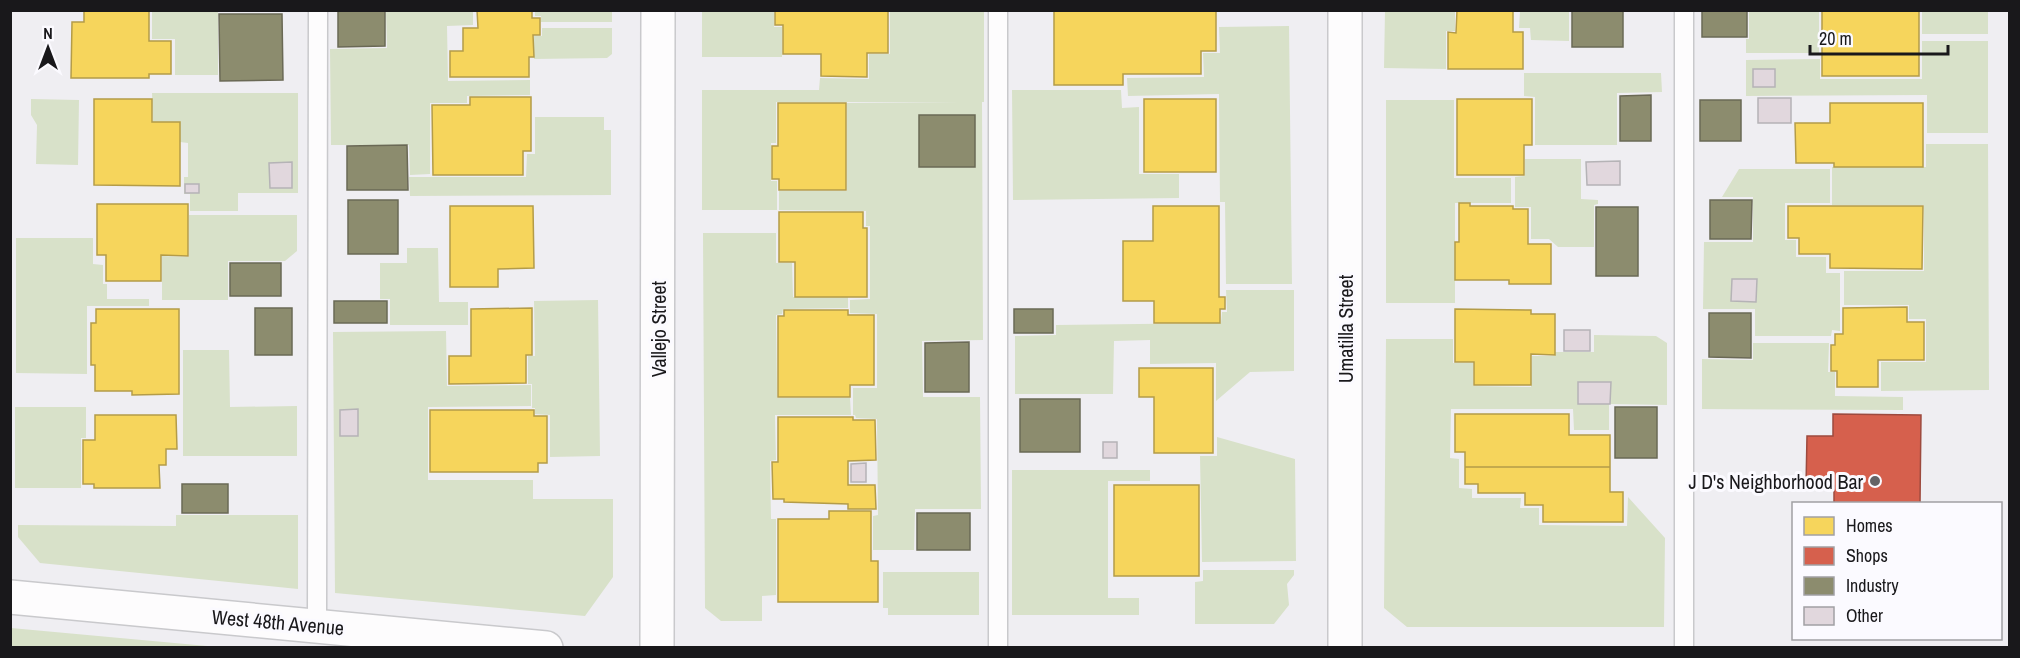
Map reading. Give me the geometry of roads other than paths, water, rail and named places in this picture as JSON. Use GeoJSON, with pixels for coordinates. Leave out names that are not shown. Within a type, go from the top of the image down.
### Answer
{"type":"FeatureCollection","features":[{"type":"Feature","properties":{"kind":"street","name":"Vallejo Street"},"geometry":{"type":"LineString","coordinates":[[657,648],[658,10]]}},
{"type":"Feature","properties":{"kind":"street","name":"Umatilla Street"},"geometry":{"type":"LineString","coordinates":[[1345,10],[1345,648]]}},
{"type":"Feature","properties":{"kind":"street","name":"West 48th Avenue"},"geometry":{"type":"LineString","coordinates":[[10,597],[546,648]]}},
{"type":"Feature","properties":{"kind":"lane"},"geometry":{"type":"LineString","coordinates":[[317,626],[318,10]]}},
{"type":"Feature","properties":{"kind":"lane"},"geometry":{"type":"LineString","coordinates":[[998,10],[998,648]]}},
{"type":"Feature","properties":{"kind":"lane"},"geometry":{"type":"LineString","coordinates":[[1684,10],[1684,648]]}},
{"type":"Feature","properties":{"kind":"place","name":"J D's Neighborhood Bar"},"geometry":{"type":"Point","coordinates":[1875,481]}}]}
